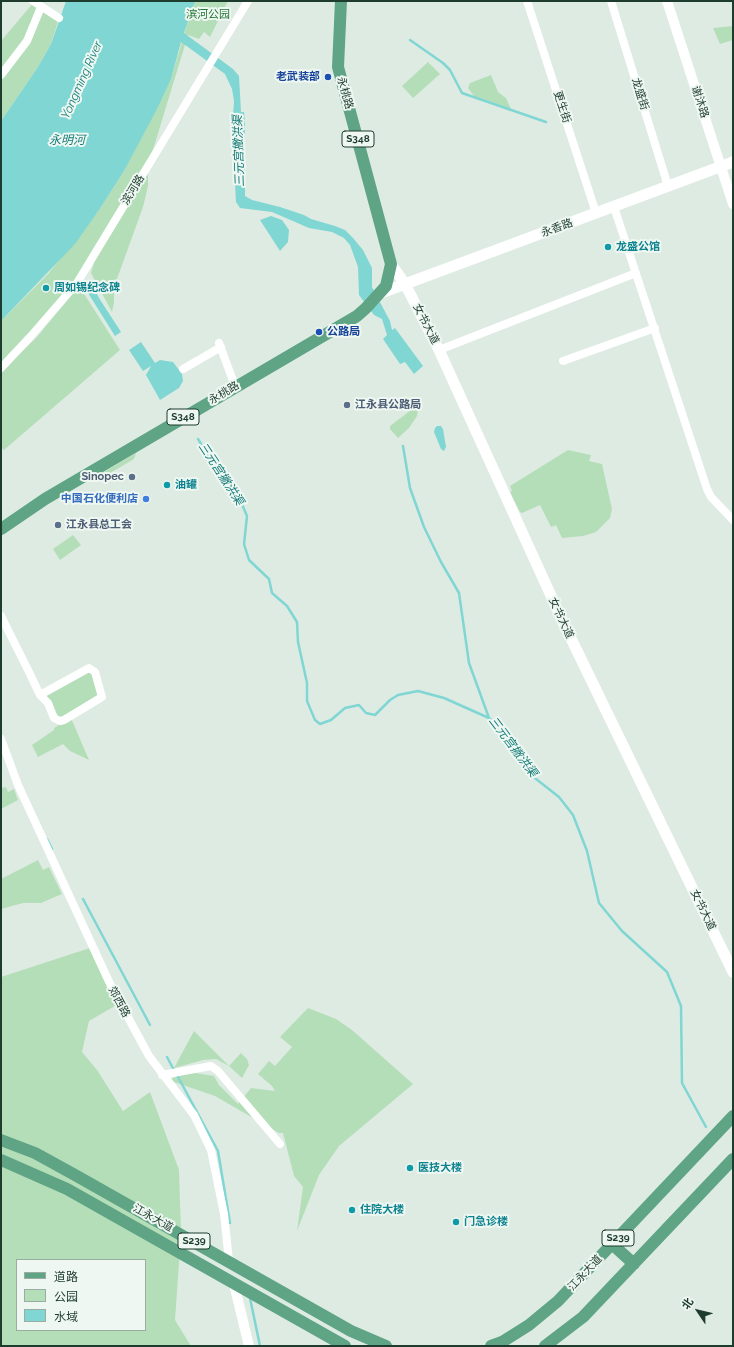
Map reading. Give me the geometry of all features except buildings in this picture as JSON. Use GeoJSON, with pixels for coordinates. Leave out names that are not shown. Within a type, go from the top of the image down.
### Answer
{"type":"FeatureCollection","features":[{"type":"Feature","properties":{"kind":"main road","name":"永桃路"},"geometry":{"type":"LineString","coordinates":[[341,1],[338,67],[390,270]]}},
{"type":"Feature","properties":{"kind":"main road","name":"永香路"},"geometry":{"type":"LineString","coordinates":[[381,293],[733,162]]}},
{"type":"Feature","properties":{"kind":"main road","name":"女书大道"},"geometry":{"type":"LineString","coordinates":[[390,270],[405,284],[439,350],[563,622],[733,972]]}},
{"type":"Feature","properties":{"kind":"main road"},"geometry":{"type":"LineString","coordinates":[[381,293],[386,286],[390,270]]}},
{"type":"Feature","properties":{"kind":"main road","name":"永桃路"},"geometry":{"type":"LineString","coordinates":[[1,529],[45,499],[366,308],[381,293]]}},
{"type":"Feature","properties":{"kind":"main road","name":"江永大道"},"geometry":{"type":"LineString","coordinates":[[491,1346],[502,1342],[529,1325],[558,1301],[733,1116]]}},
{"type":"Feature","properties":{"kind":"main road","name":"江永大道"},"geometry":{"type":"LineString","coordinates":[[1,1140],[35,1153],[351,1331],[386,1346]]}},
{"type":"Feature","properties":{"kind":"main road","name":"江永大道"},"geometry":{"type":"LineString","coordinates":[[1,1160],[68,1189],[344,1346]]}},
{"type":"Feature","properties":{"kind":"main road","name":"S239"},"geometry":{"type":"LineString","coordinates":[[545,1346],[583,1317],[733,1160]]}},
{"type":"Feature","properties":{"kind":"main road"},"geometry":{"type":"LineString","coordinates":[[612,1244],[634,1264]]}},
{"type":"Feature","properties":{"kind":"street"},"geometry":{"type":"LineString","coordinates":[[33,1],[59,18]]}},
{"type":"Feature","properties":{"kind":"street","name":"滨河路"},"geometry":{"type":"LineString","coordinates":[[1,368],[77,283],[248,1]]}},
{"type":"Feature","properties":{"kind":"street","name":"更生街"},"geometry":{"type":"LineString","coordinates":[[527,1],[596,213]]}},
{"type":"Feature","properties":{"kind":"street","name":"龙盛街"},"geometry":{"type":"LineString","coordinates":[[611,1],[668,186]]}},
{"type":"Feature","properties":{"kind":"street","name":"谢沐路"},"geometry":{"type":"LineString","coordinates":[[667,1],[733,204]]}},
{"type":"Feature","properties":{"kind":"street"},"geometry":{"type":"LineString","coordinates":[[1,75],[27,41],[42,7]]}},
{"type":"Feature","properties":{"kind":"street"},"geometry":{"type":"LineString","coordinates":[[614,207],[707,489],[711,497],[733,520]]}},
{"type":"Feature","properties":{"kind":"street"},"geometry":{"type":"LineString","coordinates":[[439,350],[636,273]]}},
{"type":"Feature","properties":{"kind":"street"},"geometry":{"type":"LineString","coordinates":[[563,361],[654,328]]}},
{"type":"Feature","properties":{"kind":"street"},"geometry":{"type":"LineString","coordinates":[[184,369],[220,345],[235,386]]}},
{"type":"Feature","properties":{"kind":"street"},"geometry":{"type":"LineString","coordinates":[[1,616],[40,695],[48,703],[54,718],[60,721],[102,697],[95,672],[89,668],[40,695]]}},
{"type":"Feature","properties":{"kind":"street","name":"郊西路"},"geometry":{"type":"LineString","coordinates":[[1,739],[18,785],[111,986],[149,1056],[194,1116],[211,1150],[224,1214],[229,1261]]}},
{"type":"Feature","properties":{"kind":"street"},"geometry":{"type":"LineString","coordinates":[[162,1075],[211,1066],[218,1071],[280,1144]]}},
{"type":"Feature","properties":{"kind":"street"},"geometry":{"type":"LineString","coordinates":[[234,1284],[249,1346]]}},
{"type":"Feature","properties":{"kind":"green space","name":"滨河公园"},"geometry":{"type":"Polygon","coordinates":[[[194,1],[228,1],[210,37],[204,32],[199,39],[188,35],[148,166],[148,186],[143,207],[114,288],[114,303],[112,312],[91,273],[98,249],[77,283],[1,367],[1,321],[48,274],[101,207],[124,171],[171,79],[194,1]]]}},
{"type":"Feature","properties":{"kind":"green space"},"geometry":{"type":"Polygon","coordinates":[[[34,2],[59,18],[51,44],[38,67],[1,121],[1,41],[34,2]]]}},
{"type":"Feature","properties":{"kind":"green space"},"geometry":{"type":"Polygon","coordinates":[[[733,26],[733,40],[720,44],[713,28],[733,26]]]}},
{"type":"Feature","properties":{"kind":"green space"},"geometry":{"type":"Polygon","coordinates":[[[428,62],[440,74],[413,98],[402,86],[428,62]]]}},
{"type":"Feature","properties":{"kind":"green space"},"geometry":{"type":"Polygon","coordinates":[[[491,75],[498,92],[506,98],[511,109],[474,96],[468,88],[470,83],[491,75]]]}},
{"type":"Feature","properties":{"kind":"green space"},"geometry":{"type":"Polygon","coordinates":[[[79,286],[120,350],[4,450],[1,447],[1,372],[37,337],[79,286]]]}},
{"type":"Feature","properties":{"kind":"green space"},"geometry":{"type":"Polygon","coordinates":[[[419,404],[417,416],[409,428],[398,438],[390,429],[390,426],[419,404]]]}},
{"type":"Feature","properties":{"kind":"green space"},"geometry":{"type":"Polygon","coordinates":[[[568,450],[591,455],[589,461],[602,464],[612,509],[610,518],[596,532],[583,536],[562,538],[556,525],[551,527],[540,505],[522,513],[520,512],[510,492],[512,491],[510,486],[568,450]]]}},
{"type":"Feature","properties":{"kind":"green space"},"geometry":{"type":"Polygon","coordinates":[[[136,453],[134,459],[105,476],[99,475],[136,453]]]}},
{"type":"Feature","properties":{"kind":"green space"},"geometry":{"type":"Polygon","coordinates":[[[73,535],[81,545],[60,560],[53,549],[73,535]]]}},
{"type":"Feature","properties":{"kind":"green space"},"geometry":{"type":"Polygon","coordinates":[[[89,668],[102,692],[60,721],[41,696],[89,668]]]}},
{"type":"Feature","properties":{"kind":"green space"},"geometry":{"type":"Polygon","coordinates":[[[71,718],[89,760],[70,751],[63,744],[38,757],[32,745],[54,730],[54,728],[71,718]]]}},
{"type":"Feature","properties":{"kind":"green space"},"geometry":{"type":"Polygon","coordinates":[[[6,787],[8,792],[14,789],[18,800],[1,809],[1,788],[6,787]]]}},
{"type":"Feature","properties":{"kind":"green space"},"geometry":{"type":"Polygon","coordinates":[[[38,860],[43,870],[49,867],[62,894],[41,903],[23,903],[1,909],[1,879],[38,860]]]}},
{"type":"Feature","properties":{"kind":"green space"},"geometry":{"type":"Polygon","coordinates":[[[93,947],[120,1003],[89,1021],[82,1052],[97,1070],[123,1111],[150,1092],[179,1170],[181,1234],[175,1320],[191,1346],[1,1346],[1,977],[93,947]]]}},
{"type":"Feature","properties":{"kind":"green space"},"geometry":{"type":"Polygon","coordinates":[[[308,1008],[336,1019],[352,1030],[413,1084],[339,1146],[319,1175],[297,1231],[303,1187],[294,1176],[283,1133],[279,1133],[215,1096],[168,1080],[189,1072],[214,1076],[219,1085],[238,1104],[251,1088],[275,1091],[272,1086],[258,1074],[269,1061],[275,1066],[292,1047],[280,1037],[308,1008]]]}},
{"type":"Feature","properties":{"kind":"green space"},"geometry":{"type":"Polygon","coordinates":[[[194,1031],[229,1066],[216,1059],[203,1060],[174,1068],[194,1031]]]}},
{"type":"Feature","properties":{"kind":"green space"},"geometry":{"type":"Polygon","coordinates":[[[241,1053],[247,1059],[249,1065],[242,1078],[229,1066],[241,1053]]]}},
{"type":"Feature","properties":{"kind":"water","name":"永明河"},"geometry":{"type":"Polygon","coordinates":[[[66,1],[195,1],[184,33],[233,69],[239,76],[241,112],[244,112],[245,123],[245,196],[252,200],[280,207],[345,230],[363,250],[372,268],[372,287],[390,321],[392,330],[395,328],[423,366],[414,374],[405,362],[400,364],[383,339],[387,335],[382,319],[374,315],[359,295],[358,267],[350,245],[344,238],[332,232],[309,228],[272,212],[240,208],[236,202],[232,130],[234,101],[232,89],[225,74],[181,42],[171,79],[157,109],[124,171],[101,207],[75,244],[1,321],[1,121],[38,67],[51,44],[66,1]]]}},
{"type":"Feature","properties":{"kind":"water"},"geometry":{"type":"Polygon","coordinates":[[[271,216],[282,220],[289,230],[288,242],[280,251],[260,220],[271,216]]]}},
{"type":"Feature","properties":{"kind":"water"},"geometry":{"type":"Polygon","coordinates":[[[90,280],[99,298],[121,332],[115,336],[83,285],[90,280]]]}},
{"type":"Feature","properties":{"kind":"water"},"geometry":{"type":"Polygon","coordinates":[[[141,342],[155,363],[160,360],[173,362],[182,374],[183,381],[179,388],[160,400],[146,375],[151,366],[143,371],[129,350],[141,342]]]}},
{"type":"Feature","properties":{"kind":"water"},"geometry":{"type":"Polygon","coordinates":[[[437,426],[441,426],[443,429],[446,447],[444,451],[441,449],[434,432],[437,426]]]}},
{"type":"Feature","properties":{"kind":"waterway"},"geometry":{"type":"LineString","coordinates":[[410,40],[443,63],[450,70],[462,93],[546,122]]}},
{"type":"Feature","properties":{"kind":"waterway","name":"三元宫撇洪渠"},"geometry":{"type":"LineString","coordinates":[[198,439],[217,470],[238,495],[247,516],[244,544],[249,560],[269,579],[272,593],[287,606],[297,622],[298,642],[307,683],[307,701],[315,720],[320,724],[331,720],[345,708],[359,705],[366,713],[375,715],[390,700],[398,695],[418,691],[444,698],[489,718]]}},
{"type":"Feature","properties":{"kind":"waterway","name":"三元宫撇洪渠"},"geometry":{"type":"LineString","coordinates":[[403,446],[410,488],[424,527],[441,562],[459,593],[469,663],[489,718],[503,731],[531,775],[559,797],[573,815],[587,851],[599,903],[622,931],[667,972],[681,1006],[682,1083],[706,1127]]}},
{"type":"Feature","properties":{"kind":"waterway"},"geometry":{"type":"LineString","coordinates":[[47,839],[52,849]]}},
{"type":"Feature","properties":{"kind":"waterway"},"geometry":{"type":"LineString","coordinates":[[83,899],[150,1025]]}},
{"type":"Feature","properties":{"kind":"waterway"},"geometry":{"type":"LineString","coordinates":[[167,1057],[174,1070]]}},
{"type":"Feature","properties":{"kind":"waterway"},"geometry":{"type":"LineString","coordinates":[[177,1075],[218,1151],[230,1223]]}},
{"type":"Feature","properties":{"kind":"waterway"},"geometry":{"type":"LineString","coordinates":[[250,1298],[260,1346]]}},
{"type":"Feature","properties":{"kind":"place","name":"老武装部"},"geometry":{"type":"Point","coordinates":[328,77]}},
{"type":"Feature","properties":{"kind":"place","name":"龙盛公馆"},"geometry":{"type":"Point","coordinates":[608,247]}},
{"type":"Feature","properties":{"kind":"place","name":"周如锡纪念碑"},"geometry":{"type":"Point","coordinates":[46,288]}},
{"type":"Feature","properties":{"kind":"place","name":"公路局"},"geometry":{"type":"Point","coordinates":[319,332]}},
{"type":"Feature","properties":{"kind":"place","name":"江永县公路局"},"geometry":{"type":"Point","coordinates":[347,405]}},
{"type":"Feature","properties":{"kind":"place","name":"Sinopec"},"geometry":{"type":"Point","coordinates":[132,477]}},
{"type":"Feature","properties":{"kind":"place","name":"油罐"},"geometry":{"type":"Point","coordinates":[167,485]}},
{"type":"Feature","properties":{"kind":"place","name":"中国石化便利店"},"geometry":{"type":"Point","coordinates":[146,499]}},
{"type":"Feature","properties":{"kind":"place","name":"江永县总工会"},"geometry":{"type":"Point","coordinates":[58,525]}},
{"type":"Feature","properties":{"kind":"place","name":"医技大楼"},"geometry":{"type":"Point","coordinates":[410,1168]}},
{"type":"Feature","properties":{"kind":"place","name":"住院大楼"},"geometry":{"type":"Point","coordinates":[352,1210]}},
{"type":"Feature","properties":{"kind":"place","name":"门急诊楼"},"geometry":{"type":"Point","coordinates":[456,1222]}},
{"type":"Feature","properties":{"kind":"water label","name":"Yongming River"},"geometry":{"type":"Point","coordinates":[82,80]}}]}
